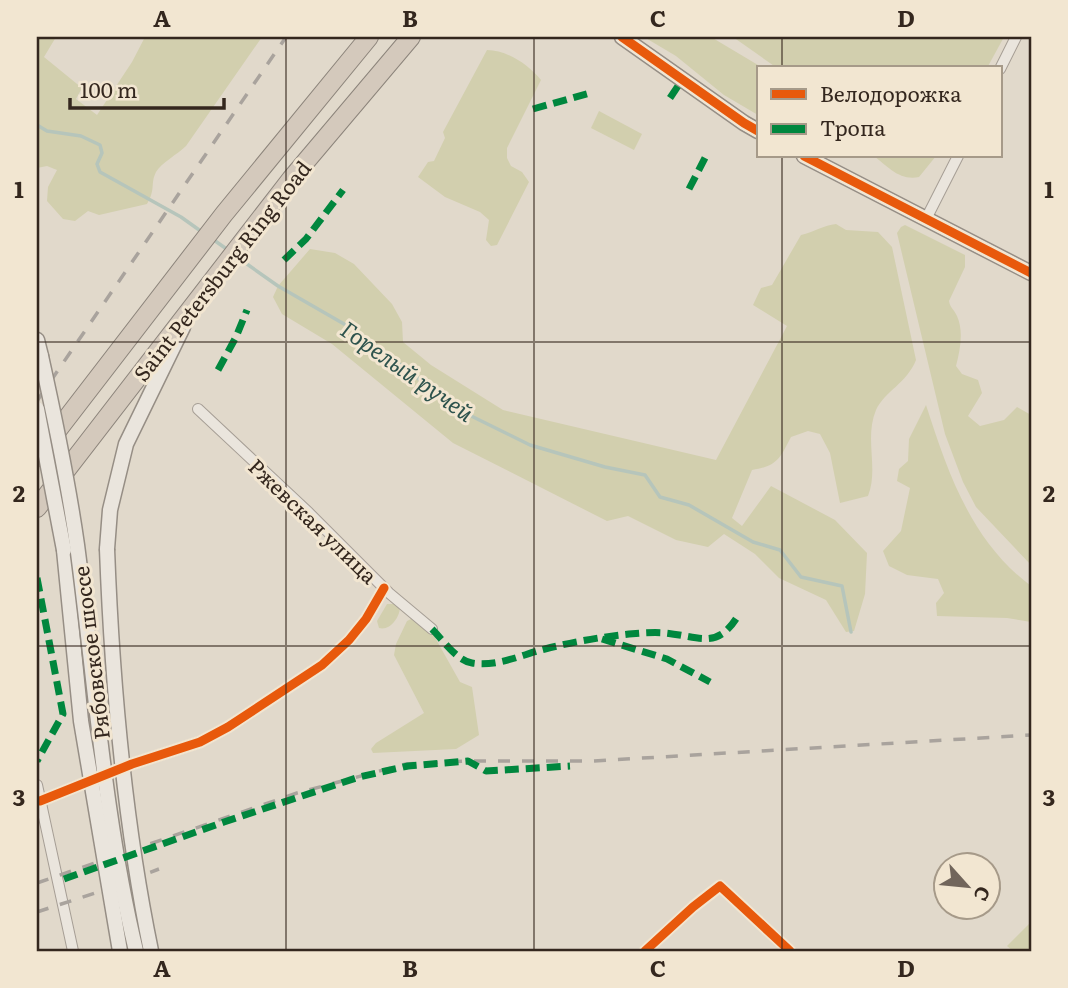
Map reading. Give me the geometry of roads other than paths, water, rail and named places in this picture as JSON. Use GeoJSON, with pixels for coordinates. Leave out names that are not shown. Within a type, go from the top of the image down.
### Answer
{"type":"FeatureCollection","features":[{"type":"Feature","properties":{"kind":"highway","name":"Saint Petersburg Ring Road"},"geometry":{"type":"LineString","coordinates":[[37,457],[224,214],[369,37]]}},
{"type":"Feature","properties":{"kind":"highway","name":"Saint Petersburg Ring Road"},"geometry":{"type":"LineString","coordinates":[[37,508],[279,194],[411,37]]}},
{"type":"Feature","properties":{"kind":"main road"},"geometry":{"type":"LineString","coordinates":[[622,37],[757,130]]}},
{"type":"Feature","properties":{"kind":"main road"},"geometry":{"type":"LineString","coordinates":[[808,158],[1031,273]]}},
{"type":"Feature","properties":{"kind":"main road"},"geometry":{"type":"LineString","coordinates":[[151,951],[134,855],[119,723],[107,549],[110,510],[126,444],[194,304]]}},
{"type":"Feature","properties":{"kind":"main road","name":"Рябовское шоссе"},"geometry":{"type":"LineString","coordinates":[[37,340],[67,481],[112,825],[136,951]]}},
{"type":"Feature","properties":{"kind":"main road","name":"Рябовское шоссе"},"geometry":{"type":"LineString","coordinates":[[37,409],[64,550],[81,721],[120,951]]}},
{"type":"Feature","properties":{"kind":"street"},"geometry":{"type":"LineString","coordinates":[[1002,66],[1016,37]]}},
{"type":"Feature","properties":{"kind":"street"},"geometry":{"type":"LineString","coordinates":[[926,219],[957,158]]}},
{"type":"Feature","properties":{"kind":"street","name":"Ржевская улица"},"geometry":{"type":"LineString","coordinates":[[198,409],[309,513],[384,589],[432,629]]}},
{"type":"Feature","properties":{"kind":"street"},"geometry":{"type":"LineString","coordinates":[[40,801],[132,764],[200,742],[239,721],[323,665],[358,629],[384,589]]}},
{"type":"Feature","properties":{"kind":"street"},"geometry":{"type":"LineString","coordinates":[[37,785],[73,951]]}},
{"type":"Feature","properties":{"kind":"street"},"geometry":{"type":"LineString","coordinates":[[645,951],[692,907],[720,886],[790,951]]}},
{"type":"Feature","properties":{"kind":"waterway","name":"Горелый ручей"},"geometry":{"type":"LineString","coordinates":[[37,125],[47,131],[81,136],[100,145],[102,153],[97,164],[100,172],[181,217],[202,232]]}},
{"type":"Feature","properties":{"kind":"waterway","name":"Горелый ручей"},"geometry":{"type":"LineString","coordinates":[[211,238],[228,250]]}},
{"type":"Feature","properties":{"kind":"waterway","name":"Горелый ручей"},"geometry":{"type":"LineString","coordinates":[[237,257],[278,286],[358,332],[459,410],[530,445],[605,467],[645,475],[660,497],[689,505],[753,542],[780,550],[801,577],[842,586],[851,632]]}},
{"type":"Feature","properties":{"kind":"railway"},"geometry":{"type":"LineString","coordinates":[[37,401],[286,37]]}},
{"type":"Feature","properties":{"kind":"railway"},"geometry":{"type":"LineString","coordinates":[[37,883],[297,793],[406,764],[593,761],[1031,735]]}},
{"type":"Feature","properties":{"kind":"railway"},"geometry":{"type":"LineString","coordinates":[[37,912],[159,869]]}}]}
